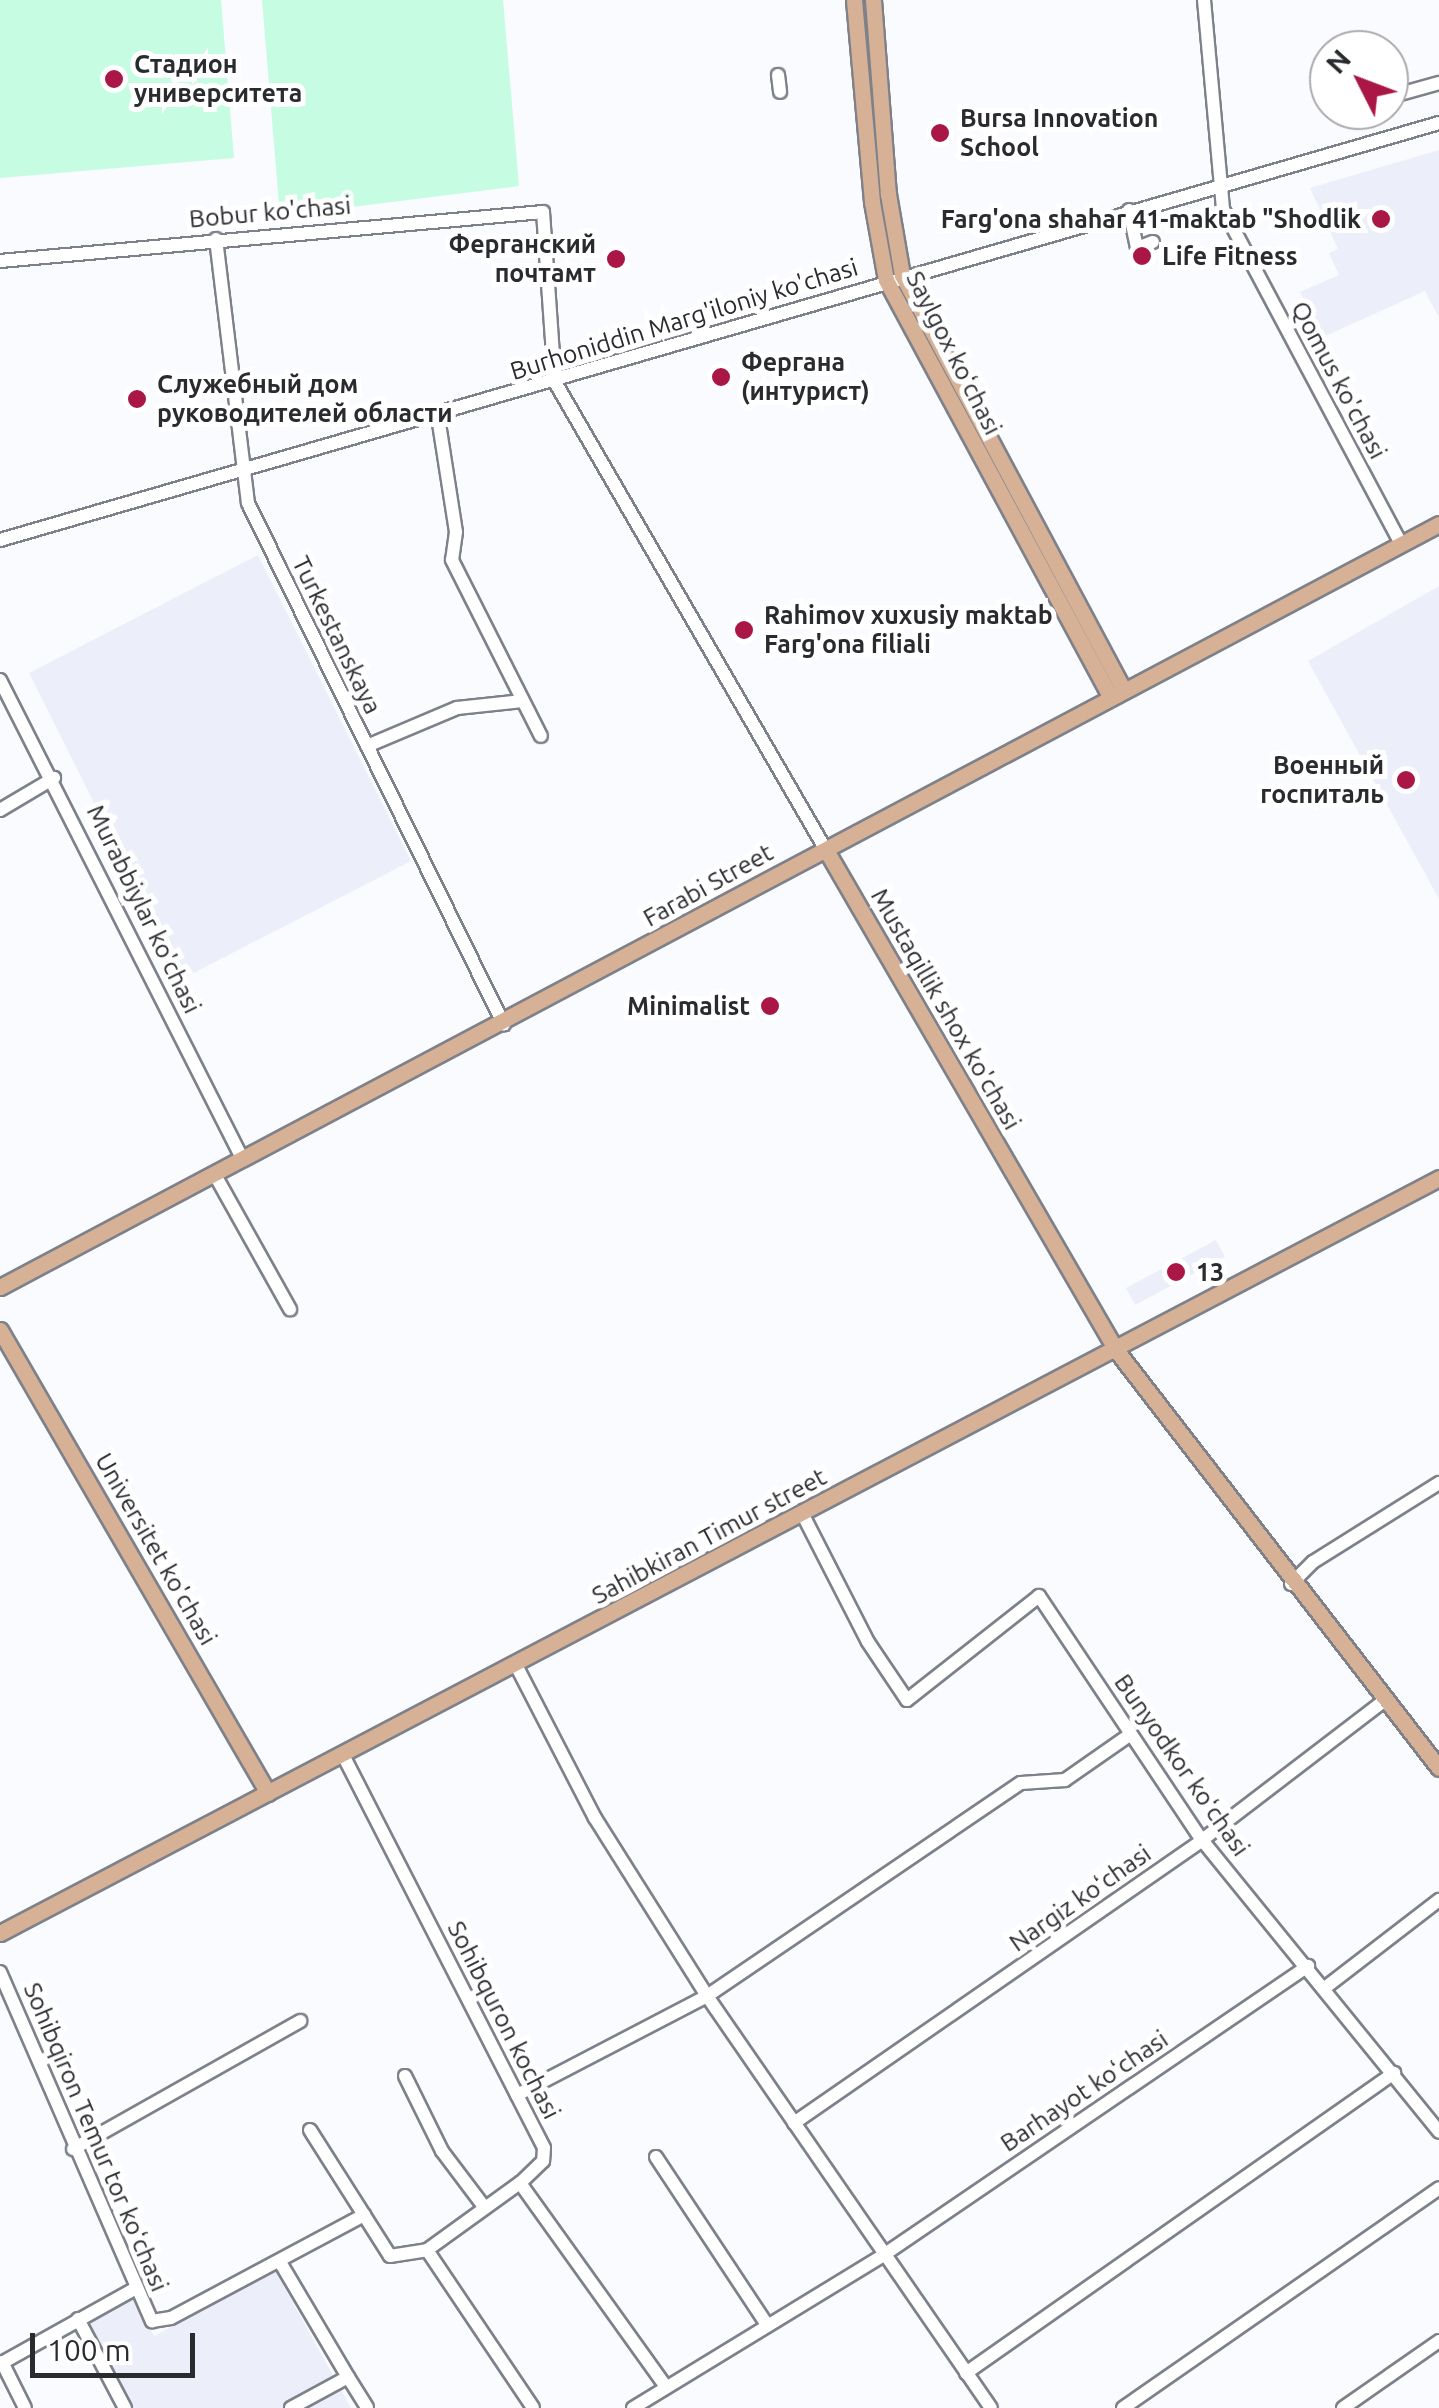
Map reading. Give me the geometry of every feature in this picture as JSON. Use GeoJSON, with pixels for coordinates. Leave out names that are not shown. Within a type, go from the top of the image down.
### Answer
{"type":"FeatureCollection","features":[{"type":"Feature","properties":{"kind":"main road","name":"Saylgox koʻchasi"},"geometry":{"type":"LineString","coordinates":[[854,0],[872,202],[894,278],[1116,693]]}},
{"type":"Feature","properties":{"kind":"main road","name":"Saylgox koʻchasi"},"geometry":{"type":"LineString","coordinates":[[872,0],[894,278]]}},
{"type":"Feature","properties":{"kind":"main road","name":"Farabi Street"},"geometry":{"type":"LineString","coordinates":[[0,1287],[504,1025],[1116,693],[1439,524]]}},
{"type":"Feature","properties":{"kind":"main road","name":"Mustaqillik shox ko'chasi"},"geometry":{"type":"LineString","coordinates":[[826,850],[1116,1350],[1291,1584],[1384,1701],[1436,1757]]}},
{"type":"Feature","properties":{"kind":"main road","name":"Sahibkiran Timur street"},"geometry":{"type":"LineString","coordinates":[[0,1933],[804,1516],[1439,1178]]}},
{"type":"Feature","properties":{"kind":"main road","name":"Universitet ko'chasi"},"geometry":{"type":"LineString","coordinates":[[0,1330],[268,1793]]}},
{"type":"Feature","properties":{"kind":"street","name":"Qomus ko'chasi"},"geometry":{"type":"LineString","coordinates":[[1204,0],[1223,209],[1401,544]]}},
{"type":"Feature","properties":{"kind":"street"},"geometry":{"type":"LineString","coordinates":[[778,75],[780,92]]}},
{"type":"Feature","properties":{"kind":"street"},"geometry":{"type":"LineString","coordinates":[[1409,91],[1439,83]]}},
{"type":"Feature","properties":{"kind":"street","name":"Burhoniddin Marg'iloniy ko'chasi"},"geometry":{"type":"LineString","coordinates":[[0,540],[242,474],[894,278],[1439,123]]}},
{"type":"Feature","properties":{"kind":"street"},"geometry":{"type":"LineString","coordinates":[[1129,210],[1132,249],[1154,242]]}},
{"type":"Feature","properties":{"kind":"street","name":"Bobur ko'chasi"},"geometry":{"type":"LineString","coordinates":[[0,261],[216,238],[543,212]]}},
{"type":"Feature","properties":{"kind":"street","name":"Mustaqillik shox ko'chasi"},"geometry":{"type":"LineString","coordinates":[[543,212],[555,382],[826,850]]}},
{"type":"Feature","properties":{"kind":"street","name":"Turkestanskaya"},"geometry":{"type":"LineString","coordinates":[[216,238],[248,503],[504,1025]]}},
{"type":"Feature","properties":{"kind":"street"},"geometry":{"type":"LineString","coordinates":[[438,417],[456,532],[452,560],[541,736]]}},
{"type":"Feature","properties":{"kind":"street","name":"Murabbiylar ko'chasi"},"geometry":{"type":"LineString","coordinates":[[0,680],[54,778],[243,1160]]}},
{"type":"Feature","properties":{"kind":"street"},"geometry":{"type":"LineString","coordinates":[[367,746],[457,708],[523,701]]}},
{"type":"Feature","properties":{"kind":"street"},"geometry":{"type":"LineString","coordinates":[[0,810],[54,778]]}},
{"type":"Feature","properties":{"kind":"street"},"geometry":{"type":"LineString","coordinates":[[215,1175],[290,1309]]}},
{"type":"Feature","properties":{"kind":"street"},"geometry":{"type":"LineString","coordinates":[[1291,1584],[1313,1562],[1439,1483]]}},
{"type":"Feature","properties":{"kind":"street","name":"Bunyodkor koʻchasi"},"geometry":{"type":"LineString","coordinates":[[804,1516],[868,1642],[907,1700],[1039,1596],[1202,1840],[1326,1988],[1439,2132]]}},
{"type":"Feature","properties":{"kind":"street"},"geometry":{"type":"LineString","coordinates":[[516,1665],[595,1818],[706,1996],[990,2408]]}},
{"type":"Feature","properties":{"kind":"street","name":"Nargiz koʻchasi"},"geometry":{"type":"LineString","coordinates":[[794,2123],[1202,1840],[1384,1701]]}},
{"type":"Feature","properties":{"kind":"street"},"geometry":{"type":"LineString","coordinates":[[518,2095],[706,1996],[1016,1786],[1065,1780],[1131,1734]]}},
{"type":"Feature","properties":{"kind":"street","name":"Sohibquron kochasi"},"geometry":{"type":"LineString","coordinates":[[343,1755],[546,2154],[520,2183]]}},
{"type":"Feature","properties":{"kind":"street"},"geometry":{"type":"LineString","coordinates":[[1326,1988],[1439,1900]]}},
{"type":"Feature","properties":{"kind":"street","name":"Barhayot koʻchasi"},"geometry":{"type":"LineString","coordinates":[[637,2407],[886,2254],[1308,1966]]}},
{"type":"Feature","properties":{"kind":"street","name":"Sohibqiron Temur tor koʻchasi"},"geometry":{"type":"LineString","coordinates":[[0,1972],[73,2149],[152,2320],[161,2323],[364,2215]]}},
{"type":"Feature","properties":{"kind":"street"},"geometry":{"type":"LineString","coordinates":[[73,2149],[300,2021]]}},
{"type":"Feature","properties":{"kind":"street"},"geometry":{"type":"LineString","coordinates":[[966,2373],[1394,2074]]}},
{"type":"Feature","properties":{"kind":"street"},"geometry":{"type":"LineString","coordinates":[[404,2076],[442,2151],[485,2208]]}},
{"type":"Feature","properties":{"kind":"street"},"geometry":{"type":"LineString","coordinates":[[310,2130],[390,2256],[428,2250],[520,2183],[666,2387]]}},
{"type":"Feature","properties":{"kind":"street"},"geometry":{"type":"LineString","coordinates":[[656,2157],[767,2325]]}},
{"type":"Feature","properties":{"kind":"street"},"geometry":{"type":"LineString","coordinates":[[1123,2408],[1439,2188]]}},
{"type":"Feature","properties":{"kind":"street"},"geometry":{"type":"LineString","coordinates":[[428,2250],[533,2408]]}},
{"type":"Feature","properties":{"kind":"street"},"geometry":{"type":"LineString","coordinates":[[280,2262],[367,2408]]}},
{"type":"Feature","properties":{"kind":"street"},"geometry":{"type":"LineString","coordinates":[[25,2408],[1,2363],[136,2288]]}},
{"type":"Feature","properties":{"kind":"street"},"geometry":{"type":"LineString","coordinates":[[78,2319],[125,2408]]}},
{"type":"Feature","properties":{"kind":"street"},"geometry":{"type":"LineString","coordinates":[[1342,2408],[1439,2342]]}},
{"type":"Feature","properties":{"kind":"street"},"geometry":{"type":"LineString","coordinates":[[291,2408],[348,2377]]}},
{"type":"Feature","properties":{"kind":"shaded area","name":"Farg'ona shahar 41-maktab \"Shodlik"},"geometry":{"type":"Polygon","coordinates":[[[1439,150],[1439,318],[1425,291],[1323,337],[1300,292],[1339,275],[1329,253],[1338,249],[1310,188],[1439,150]]]}},
{"type":"Feature","properties":{"kind":"shaded area"},"geometry":{"type":"Polygon","coordinates":[[[258,555],[411,861],[182,979],[29,673],[258,555]]]}},
{"type":"Feature","properties":{"kind":"shaded area","name":"Военный госпиталь"},"geometry":{"type":"Polygon","coordinates":[[[1439,586],[1439,899],[1308,661],[1439,586]]]}},
{"type":"Feature","properties":{"kind":"shaded area","name":"13"},"geometry":{"type":"Polygon","coordinates":[[[1216,1240],[1225,1257],[1135,1305],[1126,1288],[1216,1240]]]}},
{"type":"Feature","properties":{"kind":"shaded area"},"geometry":{"type":"Polygon","coordinates":[[[276,2272],[351,2408],[127,2408],[85,2325],[134,2297],[154,2336],[276,2272]]]}},
{"type":"Feature","properties":{"kind":"green space","name":"Стадион университета"},"geometry":{"type":"Polygon","coordinates":[[[0,0],[221,0],[234,158],[0,178],[0,0]]]}},
{"type":"Feature","properties":{"kind":"green space"},"geometry":{"type":"Polygon","coordinates":[[[262,0],[503,0],[519,186],[280,216],[262,0]]]}},
{"type":"Feature","properties":{"kind":"place","name":"Стадион университета"},"geometry":{"type":"Point","coordinates":[114,79]}},
{"type":"Feature","properties":{"kind":"place","name":"Bursa Innovation School"},"geometry":{"type":"Point","coordinates":[940,133]}},
{"type":"Feature","properties":{"kind":"place","name":"Farg'ona shahar 41-maktab \"Shodlik"},"geometry":{"type":"Point","coordinates":[1381,219]}},
{"type":"Feature","properties":{"kind":"place","name":"Life Fitness"},"geometry":{"type":"Point","coordinates":[1142,256]}},
{"type":"Feature","properties":{"kind":"place","name":"Ферганский почтамт"},"geometry":{"type":"Point","coordinates":[616,259]}},
{"type":"Feature","properties":{"kind":"place","name":"Фергана (интурист)"},"geometry":{"type":"Point","coordinates":[721,377]}},
{"type":"Feature","properties":{"kind":"place","name":"Служебный дом руководителей области"},"geometry":{"type":"Point","coordinates":[137,399]}},
{"type":"Feature","properties":{"kind":"place","name":"Rahimov xuxusiy maktab Farg'ona filiali"},"geometry":{"type":"Point","coordinates":[744,630]}},
{"type":"Feature","properties":{"kind":"place","name":"Военный госпиталь"},"geometry":{"type":"Point","coordinates":[1406,780]}},
{"type":"Feature","properties":{"kind":"place","name":"Minimalist"},"geometry":{"type":"Point","coordinates":[770,1006]}},
{"type":"Feature","properties":{"kind":"place","name":"13"},"geometry":{"type":"Point","coordinates":[1176,1272]}}]}
